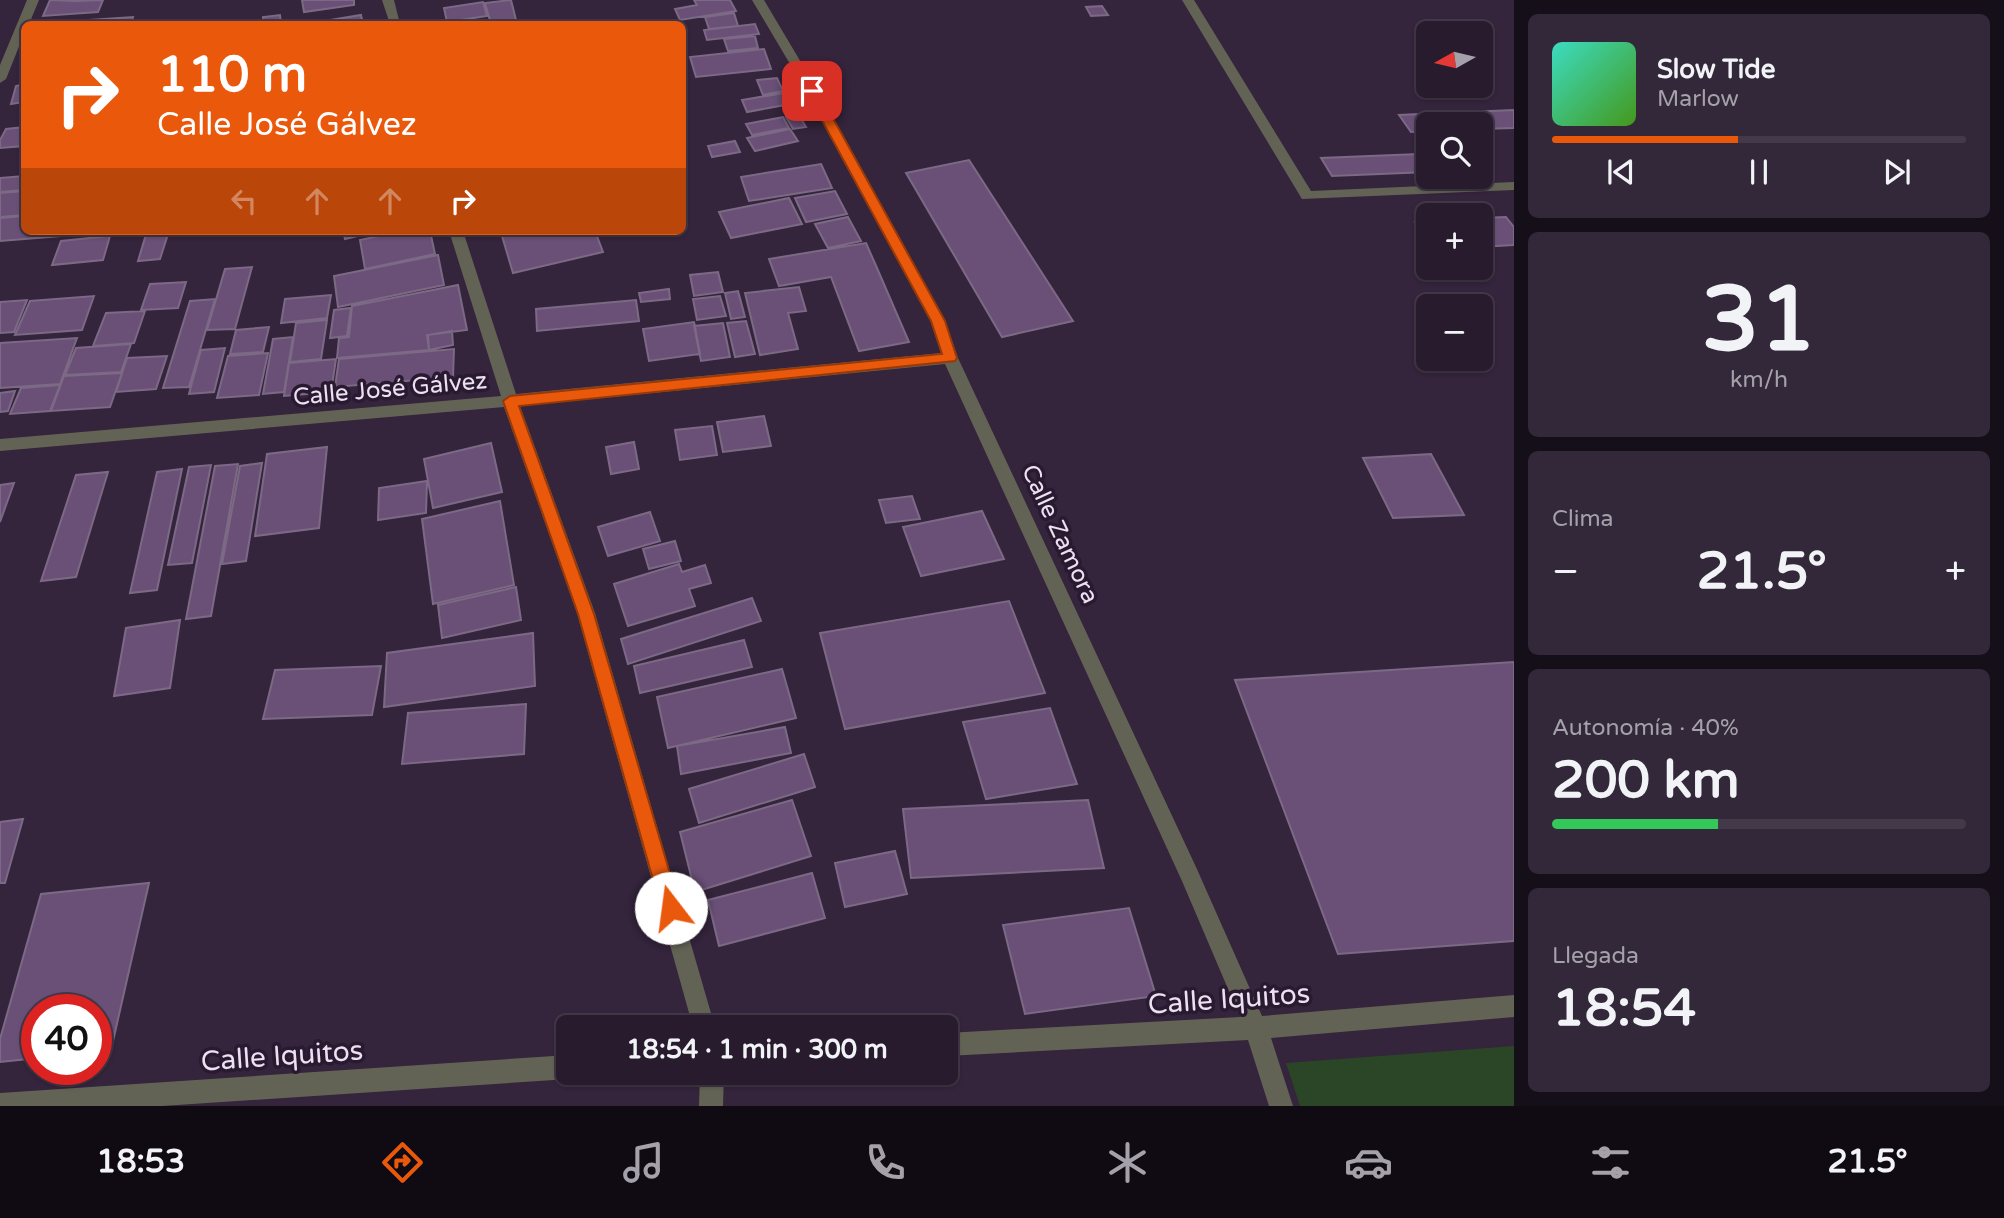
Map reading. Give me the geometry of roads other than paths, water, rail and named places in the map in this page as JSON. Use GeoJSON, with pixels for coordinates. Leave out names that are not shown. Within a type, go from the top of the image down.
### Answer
{"type":"FeatureCollection","features":[{"type":"Feature","properties":{"kind":"street"},"geometry":{"type":"LineString","coordinates":[[24,21],[33,0]]}},
{"type":"Feature","properties":{"kind":"street"},"geometry":{"type":"LineString","coordinates":[[388,0],[394,21]]}},
{"type":"Feature","properties":{"kind":"street","name":"Calle Zamora"},"geometry":{"type":"LineString","coordinates":[[758,0],[812,91],[938,321],[950,358],[1166,824],[1256,1028],[1281,1106]]}},
{"type":"Feature","properties":{"kind":"street"},"geometry":{"type":"LineString","coordinates":[[1188,0],[1307,196],[1514,186]]}},
{"type":"Feature","properties":{"kind":"street"},"geometry":{"type":"LineString","coordinates":[[0,79],[21,29]]}},
{"type":"Feature","properties":{"kind":"street"},"geometry":{"type":"LineString","coordinates":[[457,235],[510,401],[586,614],[701,1015]]}},
{"type":"Feature","properties":{"kind":"street","name":"Calle José Gálvez"},"geometry":{"type":"LineString","coordinates":[[0,445],[510,401],[950,358]]}},
{"type":"Feature","properties":{"kind":"street","name":"Calle Iquitos"},"geometry":{"type":"LineString","coordinates":[[958,1044],[1256,1028],[1514,1006]]}},
{"type":"Feature","properties":{"kind":"street","name":"Calle Iquitos"},"geometry":{"type":"LineString","coordinates":[[0,1105],[556,1068]]}},
{"type":"Feature","properties":{"kind":"street"},"geometry":{"type":"LineString","coordinates":[[711,1106],[712,1085]]}}]}
